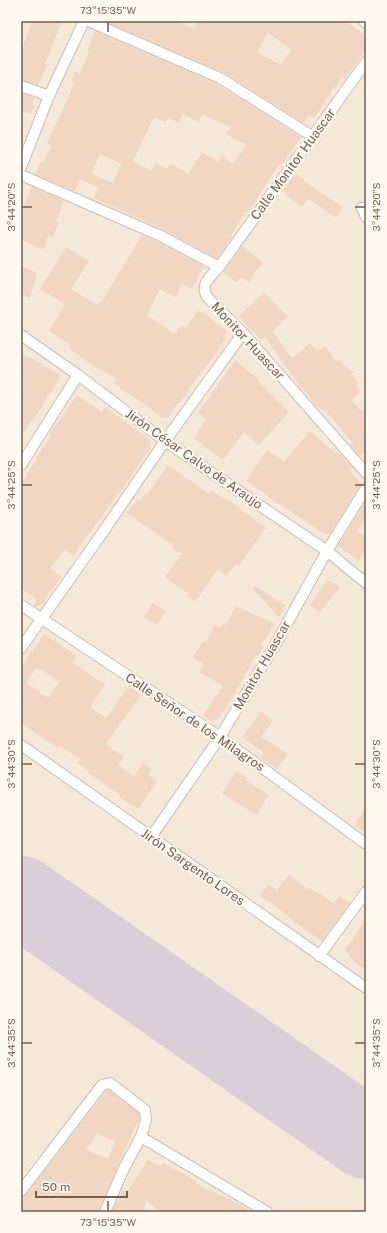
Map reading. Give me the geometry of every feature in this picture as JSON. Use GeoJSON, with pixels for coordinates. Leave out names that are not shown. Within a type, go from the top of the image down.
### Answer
{"type":"FeatureCollection","features":[{"type":"Feature","properties":{"kind":"street"},"geometry":{"type":"LineString","coordinates":[[21,167],[49,96],[84,21]]}},
{"type":"Feature","properties":{"kind":"street"},"geometry":{"type":"LineString","coordinates":[[88,21],[220,78],[312,136]]}},
{"type":"Feature","properties":{"kind":"street","name":"Calle Monitor Huascar"},"geometry":{"type":"LineString","coordinates":[[208,298],[205,293],[204,286],[208,280],[219,267],[366,62]]}},
{"type":"Feature","properties":{"kind":"street"},"geometry":{"type":"LineString","coordinates":[[21,86],[49,96]]}},
{"type":"Feature","properties":{"kind":"street"},"geometry":{"type":"LineString","coordinates":[[21,175],[161,236],[219,267]]}},
{"type":"Feature","properties":{"kind":"street","name":"Monitor Huascar"},"geometry":{"type":"LineString","coordinates":[[208,298],[243,333],[366,473]]}},
{"type":"Feature","properties":{"kind":"street"},"geometry":{"type":"LineString","coordinates":[[21,648],[165,441],[243,333]]}},
{"type":"Feature","properties":{"kind":"street","name":"Jirón César Calvo de Araujo"},"geometry":{"type":"LineString","coordinates":[[21,335],[78,375],[165,441],[327,551],[366,584]]}},
{"type":"Feature","properties":{"kind":"street"},"geometry":{"type":"LineString","coordinates":[[21,465],[78,375]]}},
{"type":"Feature","properties":{"kind":"street","name":"Monitor Huascar"},"geometry":{"type":"LineString","coordinates":[[151,837],[220,737],[275,645],[327,551],[366,488]]}},
{"type":"Feature","properties":{"kind":"street","name":"Calle Señor de los Milagros"},"geometry":{"type":"LineString","coordinates":[[21,605],[220,737],[366,844]]}},
{"type":"Feature","properties":{"kind":"street","name":"Jirón Sargento Lores"},"geometry":{"type":"LineString","coordinates":[[21,745],[366,988]]}},
{"type":"Feature","properties":{"kind":"street"},"geometry":{"type":"LineString","coordinates":[[319,956],[366,892]]}},
{"type":"Feature","properties":{"kind":"street"},"geometry":{"type":"LineString","coordinates":[[21,1191],[102,1085],[110,1083],[145,1110],[146,1120],[141,1137],[124,1168],[105,1212]]}},
{"type":"Feature","properties":{"kind":"street"},"geometry":{"type":"LineString","coordinates":[[141,1137],[267,1212]]}},
{"type":"Feature","properties":{"kind":"shaded area"},"geometry":{"type":"Polygon","coordinates":[[[21,21],[366,21],[366,1212],[21,1212],[21,21]]]}},
{"type":"Feature","properties":{"kind":"building"},"geometry":{"type":"Polygon","coordinates":[[[33,21],[62,21],[45,64],[47,65],[38,85],[21,80],[21,51],[33,21]]]}},
{"type":"Feature","properties":{"kind":"building"},"geometry":{"type":"Polygon","coordinates":[[[104,21],[178,21],[194,29],[198,21],[346,21],[366,36],[366,50],[345,78],[342,76],[314,118],[309,115],[304,123],[223,72],[104,21]],[[268,32],[257,52],[281,65],[291,50],[268,32]]]}},
{"type":"Feature","properties":{"kind":"building"},"geometry":{"type":"Polygon","coordinates":[[[95,31],[217,84],[301,137],[283,164],[279,164],[248,213],[245,212],[231,236],[232,237],[217,259],[164,230],[94,198],[98,188],[80,179],[75,191],[36,175],[41,161],[43,162],[52,146],[47,143],[71,92],[74,83],[71,81],[75,71],[80,74],[89,52],[87,51],[95,31]],[[182,114],[179,123],[168,118],[166,122],[154,117],[133,161],[151,171],[155,163],[167,169],[170,163],[188,174],[202,152],[218,162],[222,156],[233,164],[246,145],[226,134],[231,127],[202,114],[199,122],[182,114]],[[100,154],[91,174],[113,183],[122,164],[100,154]]]}},
{"type":"Feature","properties":{"kind":"building"},"geometry":{"type":"Polygon","coordinates":[[[21,93],[34,98],[32,105],[34,106],[31,114],[21,111],[21,93]]]}},
{"type":"Feature","properties":{"kind":"building"},"geometry":{"type":"Polygon","coordinates":[[[296,174],[315,189],[343,207],[336,217],[308,199],[301,207],[282,191],[296,174]]]}},
{"type":"Feature","properties":{"kind":"building"},"geometry":{"type":"Polygon","coordinates":[[[32,187],[64,201],[56,221],[59,222],[53,237],[48,235],[44,250],[21,239],[21,213],[32,187]]]}},
{"type":"Feature","properties":{"kind":"building"},"geometry":{"type":"Polygon","coordinates":[[[142,235],[204,266],[192,289],[182,284],[175,297],[160,289],[147,315],[174,334],[181,325],[186,328],[199,310],[227,331],[224,337],[226,338],[217,352],[179,404],[178,403],[168,417],[162,418],[114,383],[117,379],[89,363],[69,348],[71,345],[49,331],[65,304],[40,289],[66,247],[89,261],[71,289],[97,305],[99,302],[101,303],[142,235]]]}},
{"type":"Feature","properties":{"kind":"building"},"geometry":{"type":"Polygon","coordinates":[[[242,246],[263,263],[254,273],[250,283],[241,277],[236,282],[223,272],[242,246]]]}},
{"type":"Feature","properties":{"kind":"building"},"geometry":{"type":"Polygon","coordinates":[[[21,266],[37,273],[30,298],[21,294],[21,266]]]}},
{"type":"Feature","properties":{"kind":"building"},"geometry":{"type":"Polygon","coordinates":[[[264,292],[288,317],[272,331],[292,358],[310,343],[317,352],[325,346],[337,362],[339,360],[342,364],[354,372],[351,374],[359,383],[355,385],[360,392],[351,400],[358,408],[366,413],[366,449],[360,457],[350,444],[352,442],[325,410],[324,411],[314,403],[302,387],[301,388],[265,337],[261,340],[239,316],[264,292]]]}},
{"type":"Feature","properties":{"kind":"building"},"geometry":{"type":"Polygon","coordinates":[[[21,353],[61,376],[21,437],[21,353]]]}},
{"type":"Feature","properties":{"kind":"building"},"geometry":{"type":"Polygon","coordinates":[[[235,360],[259,380],[258,381],[289,412],[259,445],[244,432],[223,460],[194,438],[206,419],[198,413],[235,360]]]}},
{"type":"Feature","properties":{"kind":"building"},"geometry":{"type":"Polygon","coordinates":[[[77,395],[102,412],[105,407],[150,440],[150,449],[78,548],[74,556],[65,550],[50,568],[62,577],[46,597],[43,605],[42,604],[36,607],[34,606],[36,599],[21,588],[21,483],[51,436],[49,435],[77,395]]]}},
{"type":"Feature","properties":{"kind":"building"},"geometry":{"type":"Polygon","coordinates":[[[310,431],[335,453],[341,454],[352,467],[350,471],[359,481],[359,487],[330,534],[325,534],[246,481],[267,450],[284,461],[310,431]]]}},
{"type":"Feature","properties":{"kind":"building"},"geometry":{"type":"Polygon","coordinates":[[[168,465],[209,494],[211,491],[233,503],[266,528],[238,566],[236,564],[226,576],[218,569],[195,602],[187,596],[189,594],[165,577],[182,554],[172,548],[174,546],[127,513],[138,499],[140,501],[145,494],[147,495],[168,465]]]}},
{"type":"Feature","properties":{"kind":"building"},"geometry":{"type":"Polygon","coordinates":[[[366,501],[366,519],[357,531],[366,537],[366,549],[359,561],[338,546],[366,501]]]}},
{"type":"Feature","properties":{"kind":"building"},"geometry":{"type":"Polygon","coordinates":[[[327,580],[340,587],[320,612],[310,605],[327,580]]]}},
{"type":"Feature","properties":{"kind":"building"},"geometry":{"type":"Polygon","coordinates":[[[255,586],[286,606],[279,617],[253,589],[255,586]]]}},
{"type":"Feature","properties":{"kind":"building"},"geometry":{"type":"Polygon","coordinates":[[[153,603],[166,611],[157,625],[144,617],[153,603]]]}},
{"type":"Feature","properties":{"kind":"building"},"geometry":{"type":"Polygon","coordinates":[[[236,606],[275,624],[261,645],[264,647],[258,656],[256,655],[234,695],[219,718],[211,721],[203,715],[223,686],[199,672],[204,664],[193,657],[203,641],[206,642],[215,625],[220,628],[223,623],[226,625],[236,606]]]}},
{"type":"Feature","properties":{"kind":"building"},"geometry":{"type":"Polygon","coordinates":[[[44,634],[77,656],[72,662],[105,685],[90,707],[106,718],[129,686],[141,695],[106,744],[124,757],[118,765],[134,776],[143,763],[152,770],[148,775],[157,782],[138,809],[119,797],[120,795],[88,773],[89,771],[77,763],[80,759],[59,745],[57,747],[47,741],[21,723],[21,667],[44,634]],[[37,667],[26,683],[48,698],[59,682],[37,667]]]}},
{"type":"Feature","properties":{"kind":"building"},"geometry":{"type":"Polygon","coordinates":[[[261,712],[273,721],[261,737],[288,754],[277,769],[261,758],[264,753],[242,737],[261,712]]]}},
{"type":"Feature","properties":{"kind":"building"},"geometry":{"type":"Polygon","coordinates":[[[237,771],[247,777],[245,780],[269,795],[256,815],[222,793],[237,771]]]}},
{"type":"Feature","properties":{"kind":"building"},"geometry":{"type":"Polygon","coordinates":[[[366,808],[366,833],[355,825],[366,808]]]}},
{"type":"Feature","properties":{"kind":"building"},"geometry":{"type":"Polygon","coordinates":[[[289,875],[309,890],[310,888],[319,894],[320,893],[334,904],[339,896],[350,903],[322,941],[296,923],[269,901],[268,902],[260,896],[268,884],[277,890],[289,875]]]}},
{"type":"Feature","properties":{"kind":"building"},"geometry":{"type":"Polygon","coordinates":[[[366,919],[366,970],[354,962],[345,950],[366,919]]]}},
{"type":"Feature","properties":{"kind":"building"},"geometry":{"type":"Polygon","coordinates":[[[109,1090],[139,1113],[139,1119],[99,1212],[21,1212],[21,1199],[26,1195],[106,1091],[109,1090]],[[97,1134],[86,1150],[108,1159],[115,1141],[97,1134]]]}},
{"type":"Feature","properties":{"kind":"building"},"geometry":{"type":"Polygon","coordinates":[[[148,1160],[161,1167],[163,1163],[197,1181],[196,1183],[206,1189],[236,1202],[251,1212],[160,1212],[146,1200],[144,1212],[112,1212],[122,1190],[127,1192],[148,1160]]]}},
{"type":"Feature","properties":{"kind":"runway"},"geometry":{"type":"LineString","coordinates":[[21,897],[366,1138]]}}]}
